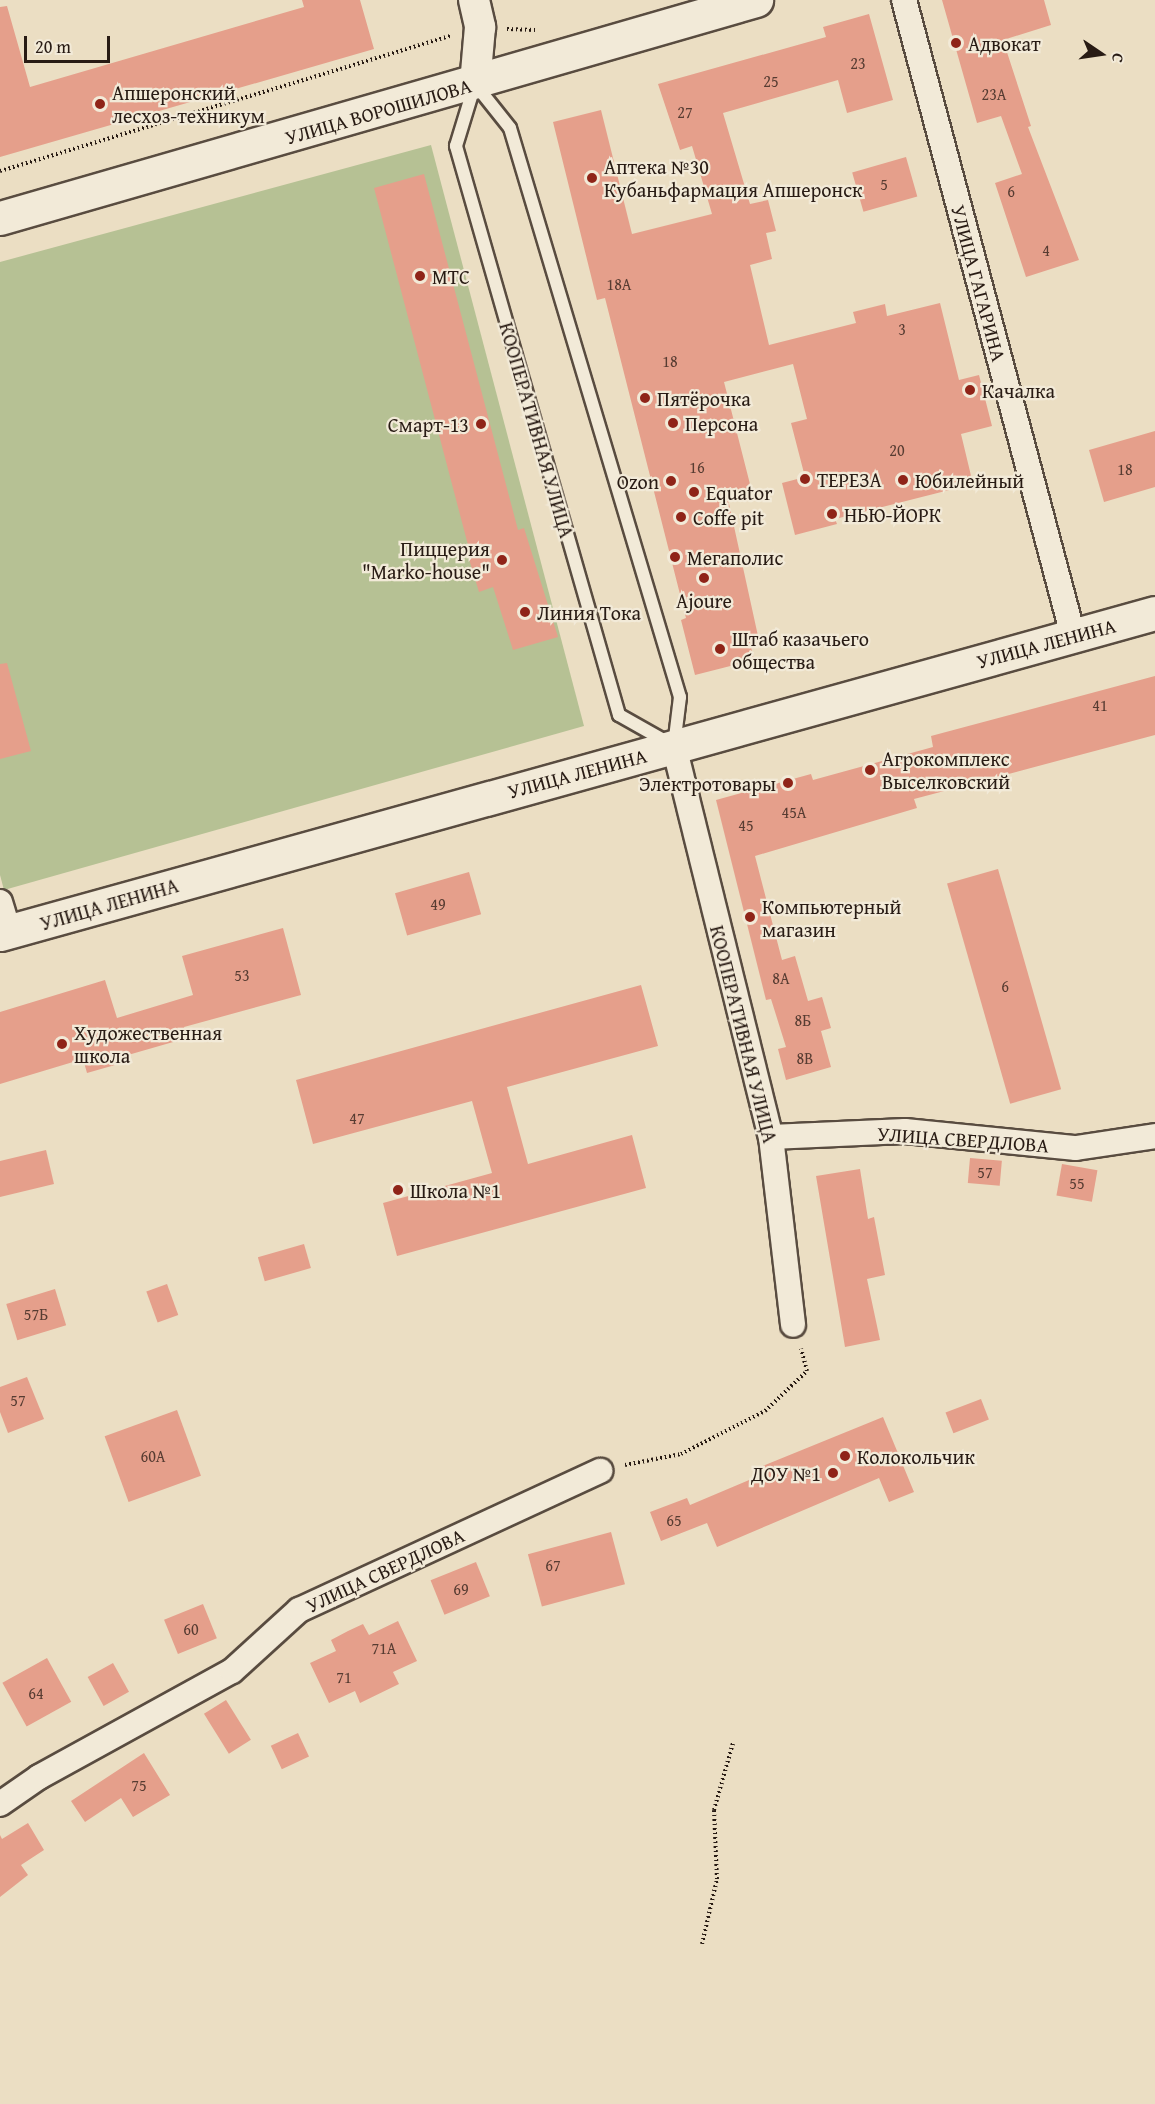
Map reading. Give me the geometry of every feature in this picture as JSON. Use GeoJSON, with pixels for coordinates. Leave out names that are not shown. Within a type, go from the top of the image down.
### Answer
{"type":"FeatureCollection","features":[{"type":"Feature","properties":{"kind":"main road","name":"УЛИЦА ВОРОШИЛОВА"},"geometry":{"type":"LineString","coordinates":[[0,218],[475,84],[756,0]]}},
{"type":"Feature","properties":{"kind":"main road","name":"УЛИЦА ЛЕНИНА"},"geometry":{"type":"LineString","coordinates":[[3,923],[674,746],[1155,612]]}},
{"type":"Feature","properties":{"kind":"street","name":"УЛИЦА ГАГАРИНА"},"geometry":{"type":"LineString","coordinates":[[904,0],[1073,635]]}},
{"type":"Feature","properties":{"kind":"street","name":"КООПЕРАТИВНАЯ УЛИЦА"},"geometry":{"type":"LineString","coordinates":[[475,84],[477,14]]}},
{"type":"Feature","properties":{"kind":"street","name":"КООПЕРАТИВНАЯ УЛИЦА"},"geometry":{"type":"LineString","coordinates":[[674,746],[771,1137],[794,1325]]}},
{"type":"Feature","properties":{"kind":"street","name":"УЛИЦА СВЕРДЛОВА"},"geometry":{"type":"LineString","coordinates":[[771,1137],[905,1131],[1076,1148],[1155,1136]]}},
{"type":"Feature","properties":{"kind":"street","name":"УЛИЦА СВЕРДЛОВА"},"geometry":{"type":"LineString","coordinates":[[0,1804],[39,1777],[232,1671],[298,1610],[600,1471]]}},
{"type":"Feature","properties":{"kind":"lane","name":"КООПЕРАТИВНАЯ УЛИЦА"},"geometry":{"type":"LineString","coordinates":[[475,84],[510,128],[680,697],[674,746],[619,715],[456,146],[475,84]]}},
{"type":"Feature","properties":{"kind":"path"},"geometry":{"type":"LineString","coordinates":[[0,171],[477,14],[544,31]]}},
{"type":"Feature","properties":{"kind":"path"},"geometry":{"type":"LineString","coordinates":[[600,1471],[681,1454],[765,1411],[807,1371],[794,1325]]}},
{"type":"Feature","properties":{"kind":"path"},"geometry":{"type":"LineString","coordinates":[[702,1944],[717,1879],[714,1810],[733,1743]]}},
{"type":"Feature","properties":{"kind":"green space"},"geometry":{"type":"Polygon","coordinates":[[[431,145],[584,726],[4,890],[0,875],[0,262],[431,145]]]}},
{"type":"Feature","properties":{"kind":"building"},"geometry":{"type":"Polygon","coordinates":[[[302,0],[360,0],[374,49],[0,157],[0,7],[7,6],[30,87],[304,7],[302,0]]]}},
{"type":"Feature","properties":{"kind":"building"},"geometry":{"type":"Polygon","coordinates":[[[942,0],[1044,0],[1051,25],[1003,40],[1031,126],[1028,127],[1079,260],[1026,277],[995,183],[1022,174],[1001,116],[977,123],[942,0]]]}},
{"type":"Feature","properties":{"kind":"building"},"geometry":{"type":"Polygon","coordinates":[[[869,14],[893,100],[847,113],[838,80],[723,113],[750,204],[768,200],[776,231],[766,233],[772,259],[750,265],[769,345],[856,323],[853,312],[885,304],[887,316],[940,303],[959,380],[979,375],[992,426],[961,434],[973,484],[835,519],[837,524],[795,535],[782,483],[805,477],[791,423],[807,419],[793,364],[724,382],[752,492],[728,499],[758,636],[749,638],[754,660],[695,675],[681,620],[686,618],[605,298],[597,300],[553,122],[601,110],[632,234],[712,214],[692,146],[680,150],[658,84],[826,37],[823,27],[869,14]]]}},
{"type":"Feature","properties":{"kind":"building"},"geometry":{"type":"Polygon","coordinates":[[[906,157],[917,196],[863,212],[852,172],[906,157]]]}},
{"type":"Feature","properties":{"kind":"building"},"geometry":{"type":"Polygon","coordinates":[[[424,174],[518,530],[524,528],[558,637],[513,650],[493,587],[479,592],[465,546],[468,545],[374,188],[424,174]]]}},
{"type":"Feature","properties":{"kind":"building"},"geometry":{"type":"Polygon","coordinates":[[[1155,431],[1155,487],[1104,502],[1089,450],[1155,431]]]}},
{"type":"Feature","properties":{"kind":"building"},"geometry":{"type":"Polygon","coordinates":[[[7,663],[31,751],[0,759],[0,664],[7,663]]]}},
{"type":"Feature","properties":{"kind":"building"},"geometry":{"type":"Polygon","coordinates":[[[1155,676],[1155,735],[914,799],[917,808],[755,856],[782,960],[795,956],[808,1001],[822,997],[831,1028],[821,1031],[831,1067],[786,1080],[778,1049],[786,1047],[771,999],[766,1000],[716,800],[811,774],[813,780],[933,747],[931,736],[1155,676]]]}},
{"type":"Feature","properties":{"kind":"building"},"geometry":{"type":"Polygon","coordinates":[[[998,869],[1061,1089],[1010,1104],[947,884],[998,869]]]}},
{"type":"Feature","properties":{"kind":"building"},"geometry":{"type":"Polygon","coordinates":[[[469,872],[481,914],[407,936],[395,893],[469,872]]]}},
{"type":"Feature","properties":{"kind":"building"},"geometry":{"type":"Polygon","coordinates":[[[283,928],[301,995],[184,1027],[187,1038],[128,1055],[129,1061],[87,1073],[83,1059],[0,1084],[0,1012],[105,980],[117,1018],[193,995],[182,956],[283,928]]]}},
{"type":"Feature","properties":{"kind":"building"},"geometry":{"type":"Polygon","coordinates":[[[641,985],[658,1046],[507,1087],[528,1164],[632,1135],[646,1188],[397,1256],[383,1203],[492,1173],[472,1101],[313,1144],[296,1080],[641,985]]]}},
{"type":"Feature","properties":{"kind":"building"},"geometry":{"type":"Polygon","coordinates":[[[46,1150],[54,1184],[0,1197],[0,1161],[46,1150]]]}},
{"type":"Feature","properties":{"kind":"building"},"geometry":{"type":"Polygon","coordinates":[[[970,1158],[1002,1161],[1000,1186],[968,1183],[970,1158]]]}},
{"type":"Feature","properties":{"kind":"building"},"geometry":{"type":"Polygon","coordinates":[[[1062,1164],[1097,1170],[1092,1202],[1056,1196],[1062,1164]]]}},
{"type":"Feature","properties":{"kind":"building"},"geometry":{"type":"Polygon","coordinates":[[[860,1169],[868,1219],[874,1217],[885,1275],[867,1279],[880,1340],[845,1347],[816,1176],[860,1169]]]}},
{"type":"Feature","properties":{"kind":"building"},"geometry":{"type":"Polygon","coordinates":[[[304,1244],[311,1268],[265,1281],[258,1257],[304,1244]]]}},
{"type":"Feature","properties":{"kind":"building"},"geometry":{"type":"Polygon","coordinates":[[[167,1284],[178,1315],[158,1323],[146,1292],[167,1284]]]}},
{"type":"Feature","properties":{"kind":"building"},"geometry":{"type":"Polygon","coordinates":[[[55,1289],[66,1325],[17,1340],[6,1304],[55,1289]]]}},
{"type":"Feature","properties":{"kind":"building"},"geometry":{"type":"Polygon","coordinates":[[[27,1377],[44,1419],[8,1433],[0,1412],[0,1387],[27,1377]]]}},
{"type":"Feature","properties":{"kind":"building"},"geometry":{"type":"Polygon","coordinates":[[[981,1399],[989,1420],[953,1433],[946,1413],[981,1399]]]}},
{"type":"Feature","properties":{"kind":"building"},"geometry":{"type":"Polygon","coordinates":[[[177,1410],[201,1476],[129,1502],[105,1436],[177,1410]]]}},
{"type":"Feature","properties":{"kind":"building","name":"ДОУ №1"},"geometry":{"type":"Polygon","coordinates":[[[883,1417],[914,1492],[889,1502],[879,1478],[717,1547],[707,1523],[661,1541],[650,1512],[687,1498],[690,1505],[761,1475],[758,1468],[883,1417]]]}},
{"type":"Feature","properties":{"kind":"building"},"geometry":{"type":"Polygon","coordinates":[[[611,1532],[625,1584],[542,1606],[528,1554],[611,1532]]]}},
{"type":"Feature","properties":{"kind":"building"},"geometry":{"type":"Polygon","coordinates":[[[476,1562],[490,1596],[444,1615],[431,1580],[476,1562]]]}},
{"type":"Feature","properties":{"kind":"building"},"geometry":{"type":"Polygon","coordinates":[[[203,1604],[217,1638],[178,1654],[164,1620],[203,1604]]]}},
{"type":"Feature","properties":{"kind":"building"},"geometry":{"type":"Polygon","coordinates":[[[398,1621],[417,1661],[393,1672],[399,1684],[360,1703],[355,1691],[329,1703],[310,1663],[336,1651],[331,1640],[348,1631],[363,1624],[369,1635],[398,1621]]]}},
{"type":"Feature","properties":{"kind":"building"},"geometry":{"type":"Polygon","coordinates":[[[47,1658],[71,1702],[27,1726],[2,1683],[47,1658]]]}},
{"type":"Feature","properties":{"kind":"building"},"geometry":{"type":"Polygon","coordinates":[[[113,1663],[129,1692],[104,1706],[88,1677],[113,1663]]]}},
{"type":"Feature","properties":{"kind":"building"},"geometry":{"type":"Polygon","coordinates":[[[226,1700],[251,1740],[229,1754],[204,1714],[226,1700]]]}},
{"type":"Feature","properties":{"kind":"building"},"geometry":{"type":"Polygon","coordinates":[[[298,1733],[309,1757],[282,1769],[271,1746],[298,1733]]]}},
{"type":"Feature","properties":{"kind":"building"},"geometry":{"type":"Polygon","coordinates":[[[144,1753],[170,1795],[133,1817],[121,1798],[85,1822],[71,1801],[144,1753]]]}},
{"type":"Feature","properties":{"kind":"building"},"geometry":{"type":"Polygon","coordinates":[[[28,1823],[44,1850],[21,1865],[28,1875],[0,1897],[0,1835],[2,1839],[28,1823]]]}},
{"type":"Feature","properties":{"kind":"place","name":"Адвокат"},"geometry":{"type":"Point","coordinates":[956,43]}},
{"type":"Feature","properties":{"kind":"place","name":"Апшеронский лесхоз-техникум"},"geometry":{"type":"Point","coordinates":[100,104]}},
{"type":"Feature","properties":{"kind":"place","name":"Аптека №30 Кубаньфармация Апшеронск"},"geometry":{"type":"Point","coordinates":[592,178]}},
{"type":"Feature","properties":{"kind":"place","name":"МТС"},"geometry":{"type":"Point","coordinates":[420,276]}},
{"type":"Feature","properties":{"kind":"place","name":"Качалка"},"geometry":{"type":"Point","coordinates":[970,390]}},
{"type":"Feature","properties":{"kind":"place","name":"Пятёрочка"},"geometry":{"type":"Point","coordinates":[645,398]}},
{"type":"Feature","properties":{"kind":"place","name":"Персона"},"geometry":{"type":"Point","coordinates":[673,423]}},
{"type":"Feature","properties":{"kind":"place","name":"Смарт-13"},"geometry":{"type":"Point","coordinates":[481,424]}},
{"type":"Feature","properties":{"kind":"place","name":"ТЕРЕЗА"},"geometry":{"type":"Point","coordinates":[805,479]}},
{"type":"Feature","properties":{"kind":"place","name":"Юбилейный"},"geometry":{"type":"Point","coordinates":[903,480]}},
{"type":"Feature","properties":{"kind":"place","name":"Ozon"},"geometry":{"type":"Point","coordinates":[671,481]}},
{"type":"Feature","properties":{"kind":"place","name":"Equator"},"geometry":{"type":"Point","coordinates":[694,492]}},
{"type":"Feature","properties":{"kind":"place","name":"НЬЮ-ЙОРК"},"geometry":{"type":"Point","coordinates":[832,514]}},
{"type":"Feature","properties":{"kind":"place","name":"Coffe pit"},"geometry":{"type":"Point","coordinates":[681,517]}},
{"type":"Feature","properties":{"kind":"place","name":"Мегаполис"},"geometry":{"type":"Point","coordinates":[675,557]}},
{"type":"Feature","properties":{"kind":"place","name":"Пиццерия \"Marko-house\""},"geometry":{"type":"Point","coordinates":[502,560]}},
{"type":"Feature","properties":{"kind":"place","name":"Ajoure"},"geometry":{"type":"Point","coordinates":[704,578]}},
{"type":"Feature","properties":{"kind":"place","name":"Линия Тока"},"geometry":{"type":"Point","coordinates":[525,612]}},
{"type":"Feature","properties":{"kind":"place","name":"Штаб казачьего общества"},"geometry":{"type":"Point","coordinates":[720,649]}},
{"type":"Feature","properties":{"kind":"place","name":"Агрокомплекс Выселковский"},"geometry":{"type":"Point","coordinates":[870,770]}},
{"type":"Feature","properties":{"kind":"place","name":"Электротовары"},"geometry":{"type":"Point","coordinates":[788,783]}},
{"type":"Feature","properties":{"kind":"place","name":"Компьютерный магазин"},"geometry":{"type":"Point","coordinates":[750,917]}},
{"type":"Feature","properties":{"kind":"place","name":"Художественная школа"},"geometry":{"type":"Point","coordinates":[62,1044]}},
{"type":"Feature","properties":{"kind":"place","name":"Школа №1"},"geometry":{"type":"Point","coordinates":[398,1190]}},
{"type":"Feature","properties":{"kind":"place","name":"Колокольчик"},"geometry":{"type":"Point","coordinates":[845,1456]}},
{"type":"Feature","properties":{"kind":"place","name":"ДОУ №1"},"geometry":{"type":"Point","coordinates":[833,1473]}}]}
